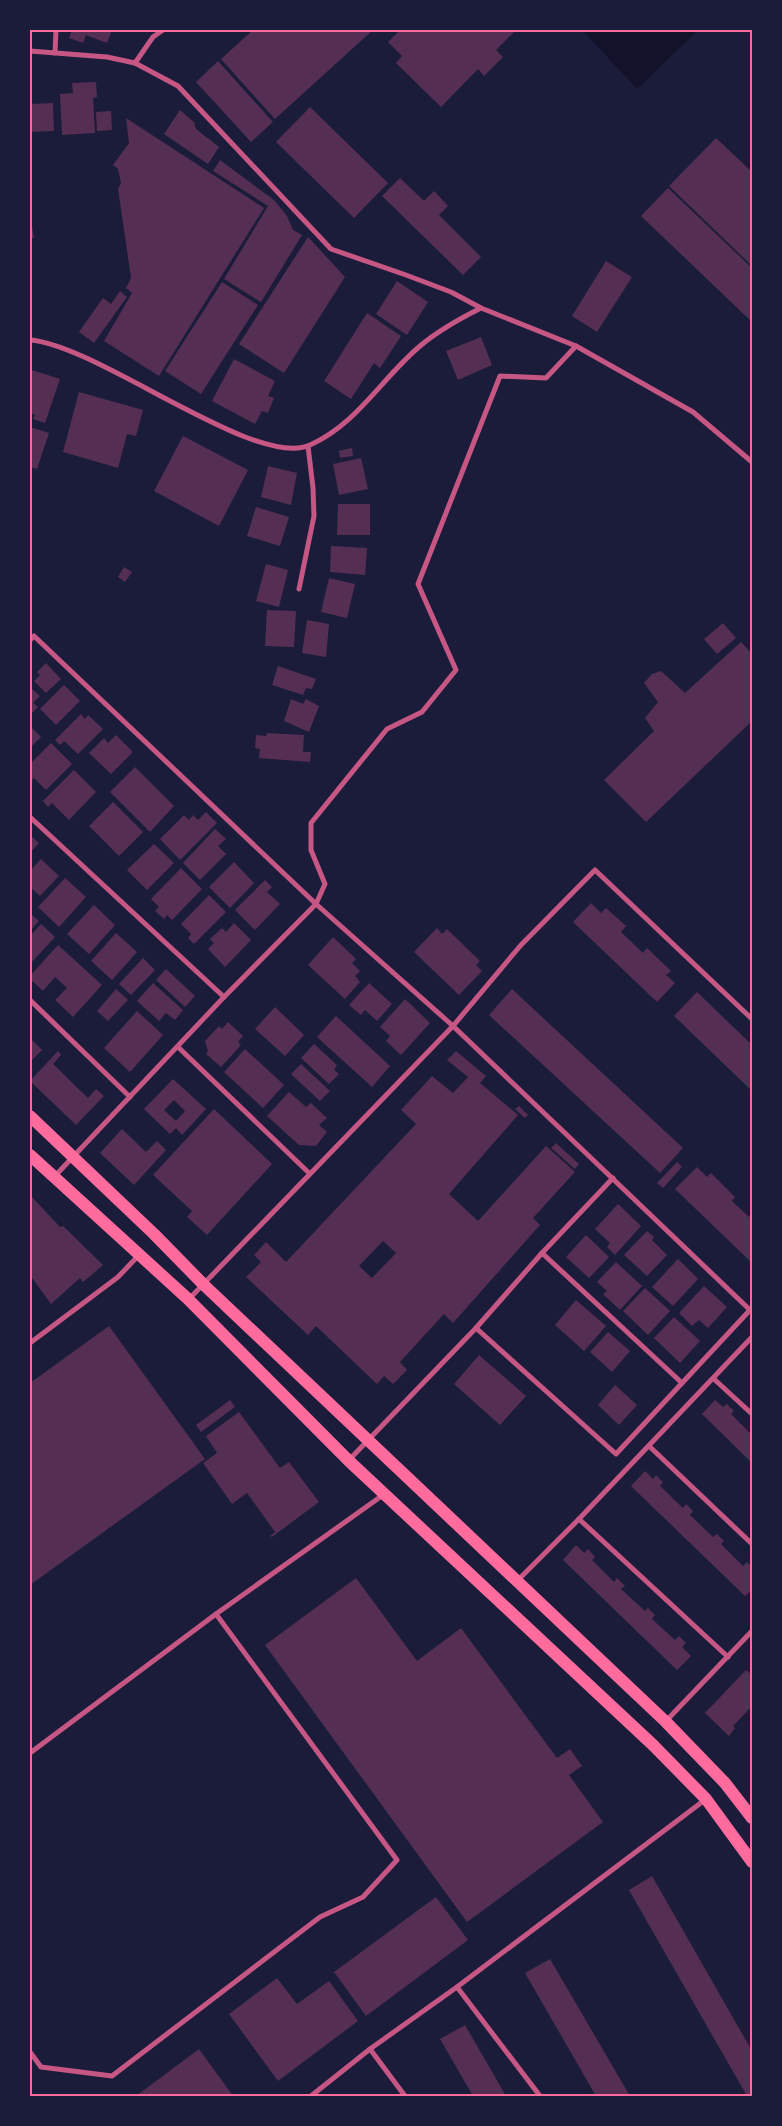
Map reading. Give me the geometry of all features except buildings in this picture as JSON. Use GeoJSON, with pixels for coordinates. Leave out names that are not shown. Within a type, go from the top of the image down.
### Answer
{"type":"FeatureCollection","features":[{"type":"Feature","properties":{"kind":"main road"},"geometry":{"type":"LineString","coordinates":[[30,1116],[204,1285],[666,1722],[725,1783],[752,1818]]}},
{"type":"Feature","properties":{"kind":"main road"},"geometry":{"type":"LineString","coordinates":[[30,1155],[188,1299],[349,1461],[653,1745],[706,1799],[752,1862]]}},
{"type":"Feature","properties":{"kind":"street"},"geometry":{"type":"LineString","coordinates":[[55,53],[56,30]]}},
{"type":"Feature","properties":{"kind":"street"},"geometry":{"type":"LineString","coordinates":[[136,63],[153,37],[163,30]]}},
{"type":"Feature","properties":{"kind":"street"},"geometry":{"type":"LineString","coordinates":[[30,51],[107,57],[136,63],[178,86],[331,249],[451,292],[481,308],[576,346],[693,412],[752,462]]}},
{"type":"Feature","properties":{"kind":"street"},"geometry":{"type":"LineString","coordinates":[[30,340],[64,348],[200,415],[264,444],[284,449],[308,446],[330,434],[351,419],[419,347],[448,324],[481,308]]}},
{"type":"Feature","properties":{"kind":"street"},"geometry":{"type":"LineString","coordinates":[[53,1177],[224,997],[316,904],[325,884],[311,850],[310,823],[386,729],[422,712],[456,670],[418,584],[500,376],[546,378],[576,346]]}},
{"type":"Feature","properties":{"kind":"street"},"geometry":{"type":"LineString","coordinates":[[298,589],[314,516],[308,446]]}},
{"type":"Feature","properties":{"kind":"street"},"geometry":{"type":"LineString","coordinates":[[30,640],[34,636],[316,904],[453,1026],[751,1309],[616,1454],[476,1328]]}},
{"type":"Feature","properties":{"kind":"street"},"geometry":{"type":"LineString","coordinates":[[30,817],[224,997]]}},
{"type":"Feature","properties":{"kind":"street"},"geometry":{"type":"LineString","coordinates":[[188,1299],[204,1285],[309,1173],[453,1026],[521,945],[595,870],[752,1019]]}},
{"type":"Feature","properties":{"kind":"street"},"geometry":{"type":"LineString","coordinates":[[30,1000],[130,1097]]}},
{"type":"Feature","properties":{"kind":"street"},"geometry":{"type":"LineString","coordinates":[[178,1046],[309,1173]]}},
{"type":"Feature","properties":{"kind":"street"},"geometry":{"type":"LineString","coordinates":[[349,1461],[476,1328],[542,1253],[613,1178]]}},
{"type":"Feature","properties":{"kind":"street"},"geometry":{"type":"LineString","coordinates":[[542,1253],[682,1383]]}},
{"type":"Feature","properties":{"kind":"street"},"geometry":{"type":"LineString","coordinates":[[30,1343],[118,1277],[139,1255]]}},
{"type":"Feature","properties":{"kind":"street"},"geometry":{"type":"LineString","coordinates":[[517,1580],[650,1446],[752,1337]]}},
{"type":"Feature","properties":{"kind":"street"},"geometry":{"type":"LineString","coordinates":[[714,1378],[752,1414]]}},
{"type":"Feature","properties":{"kind":"street"},"geometry":{"type":"LineString","coordinates":[[650,1446],[752,1544]]}},
{"type":"Feature","properties":{"kind":"street"},"geometry":{"type":"LineString","coordinates":[[30,1753],[216,1614],[386,1494]]}},
{"type":"Feature","properties":{"kind":"street"},"geometry":{"type":"LineString","coordinates":[[579,1519],[728,1657]]}},
{"type":"Feature","properties":{"kind":"street"},"geometry":{"type":"LineString","coordinates":[[30,2052],[41,2067],[112,2076],[320,1917],[363,1897],[397,1860],[216,1614]]}},
{"type":"Feature","properties":{"kind":"street"},"geometry":{"type":"LineString","coordinates":[[666,1722],[752,1631]]}},
{"type":"Feature","properties":{"kind":"street"},"geometry":{"type":"LineString","coordinates":[[312,2096],[370,2049],[457,1987],[706,1799]]}},
{"type":"Feature","properties":{"kind":"street"},"geometry":{"type":"LineString","coordinates":[[457,1987],[540,2096]]}},
{"type":"Feature","properties":{"kind":"street"},"geometry":{"type":"LineString","coordinates":[[370,2049],[405,2096]]}},
{"type":"Feature","properties":{"kind":"shaded area"},"geometry":{"type":"Polygon","coordinates":[[[582,30],[698,30],[637,89],[582,30]]]}}]}
